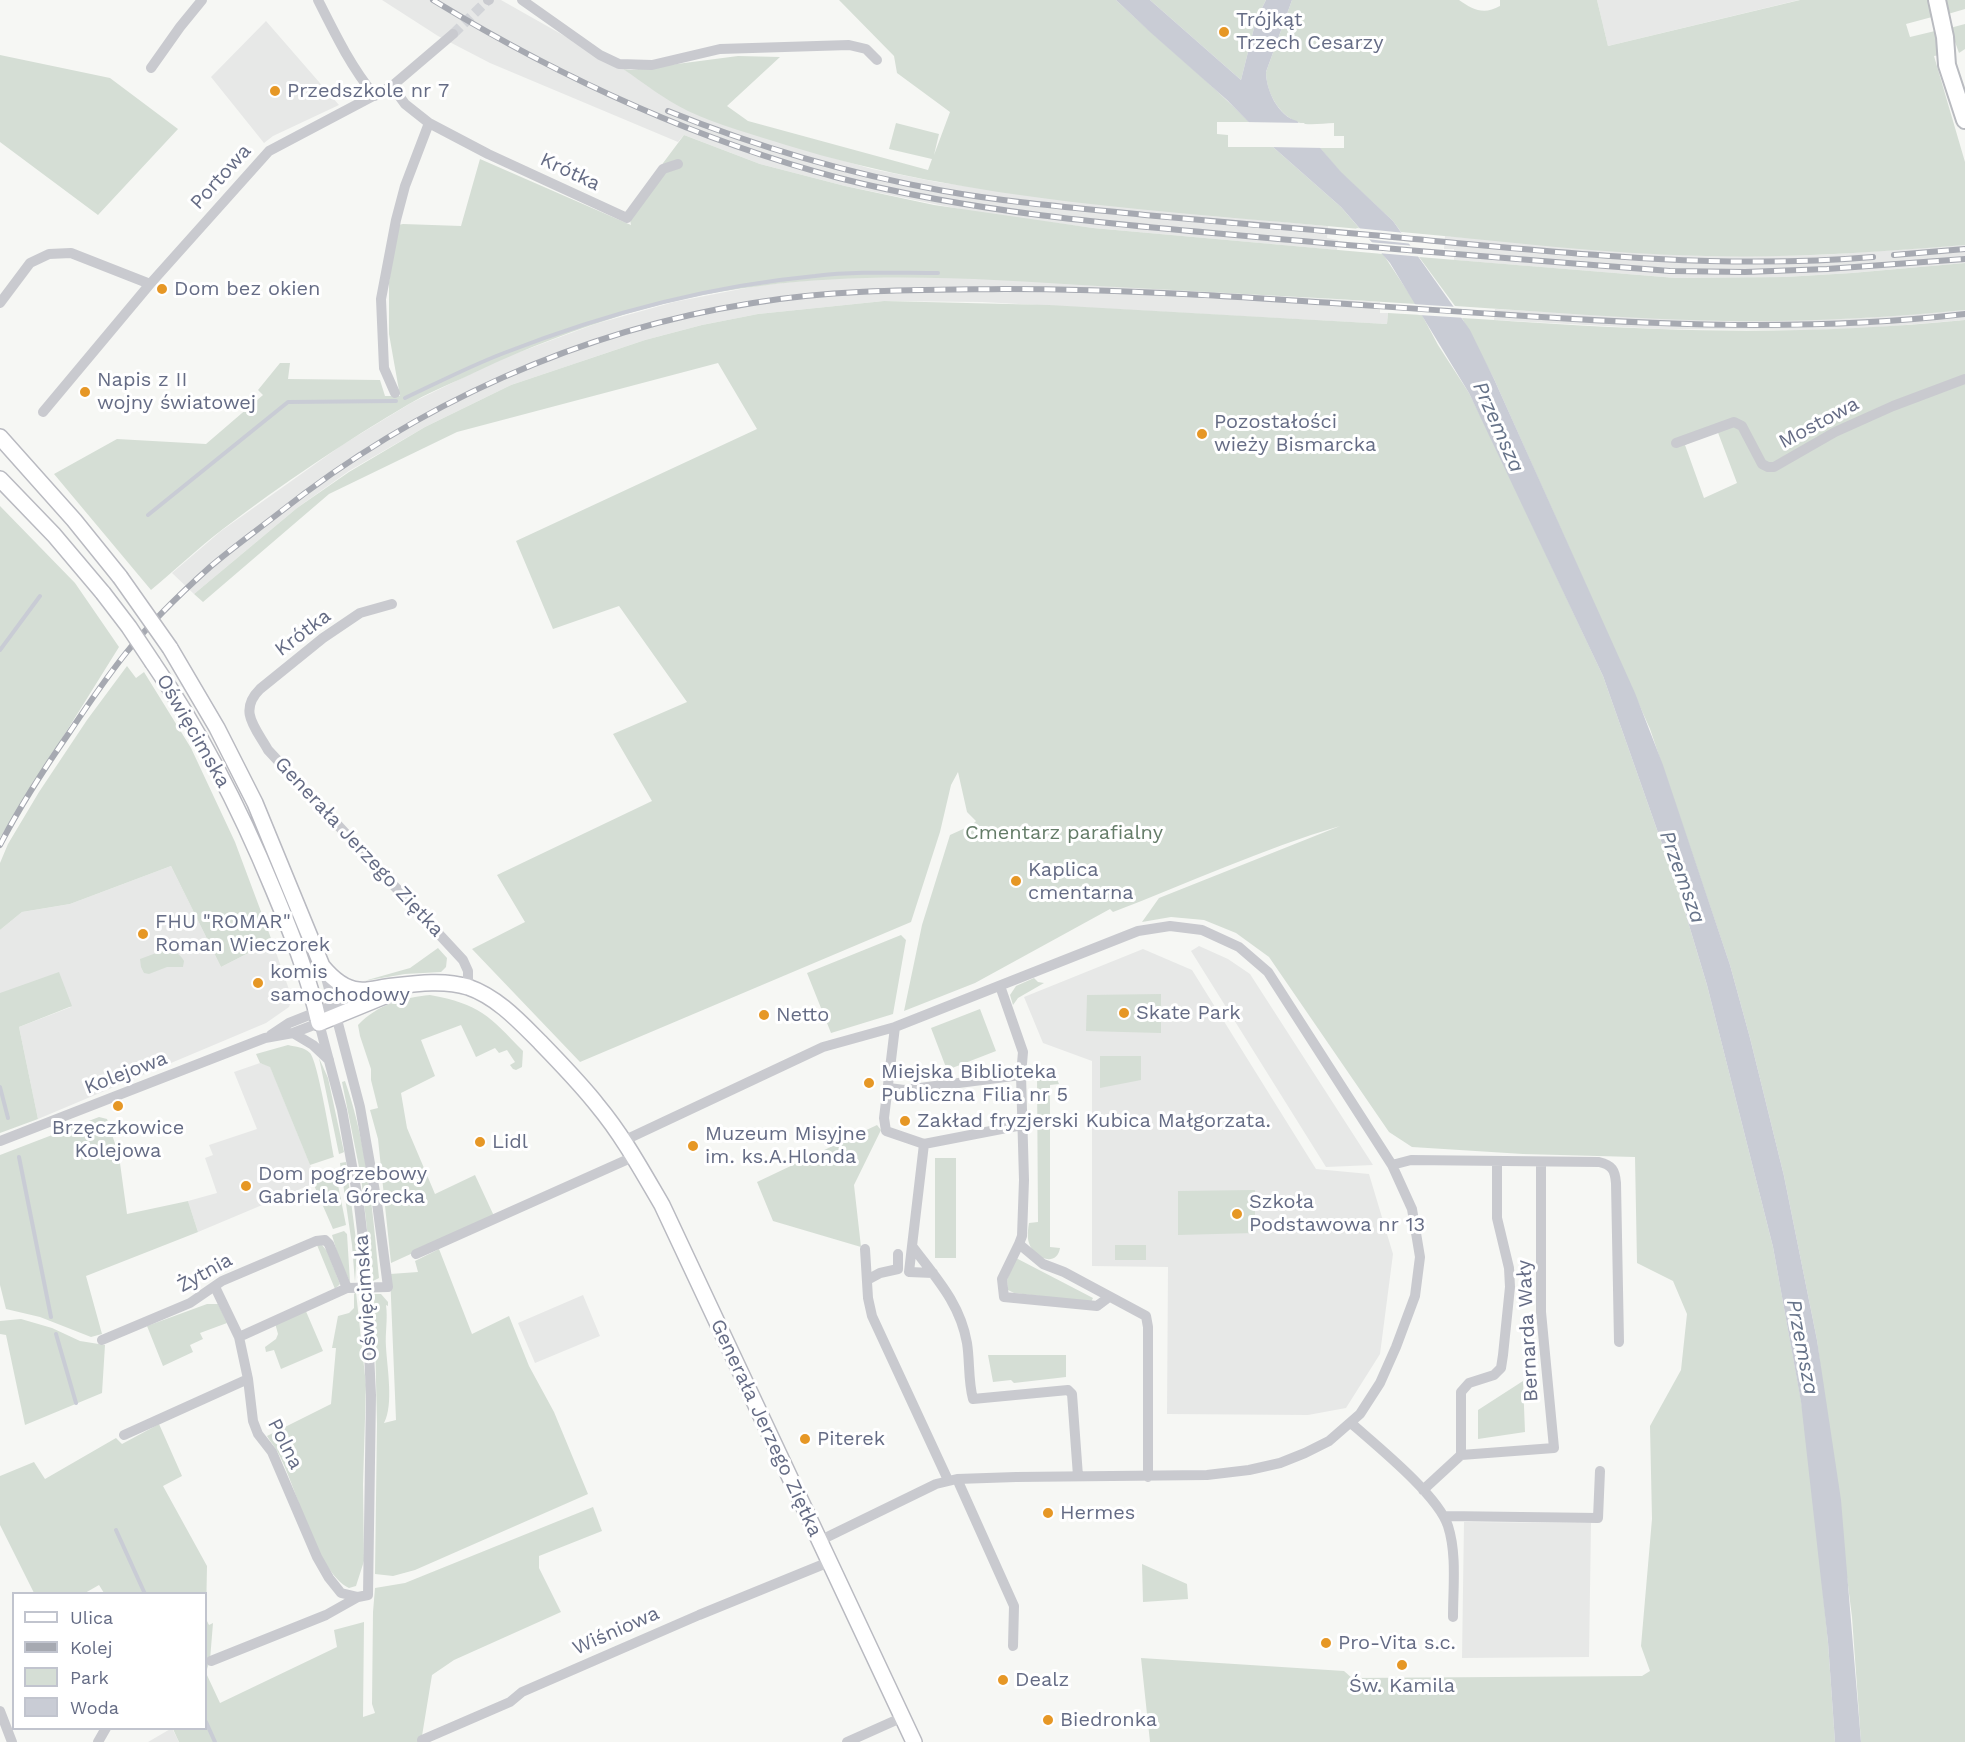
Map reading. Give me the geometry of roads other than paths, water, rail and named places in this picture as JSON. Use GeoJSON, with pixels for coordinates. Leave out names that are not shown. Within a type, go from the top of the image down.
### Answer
{"type":"FeatureCollection","features":[{"type":"Feature","properties":{"kind":"main road"},"geometry":{"type":"LineString","coordinates":[[1937,0],[1945,37],[1947,65],[1965,120]]}},
{"type":"Feature","properties":{"kind":"main road"},"geometry":{"type":"LineString","coordinates":[[1945,37],[1954,52],[1965,83]]}},
{"type":"Feature","properties":{"kind":"main road","name":"Oświęcimska"},"geometry":{"type":"LineString","coordinates":[[0,437],[74,520],[120,577],[170,648],[217,728],[255,802],[322,966],[337,981],[358,990]]}},
{"type":"Feature","properties":{"kind":"main road","name":"Oświęcimska"},"geometry":{"type":"LineString","coordinates":[[0,479],[54,535],[103,593],[129,627],[201,736],[253,840],[289,926],[318,1017]]}},
{"type":"Feature","properties":{"kind":"main road","name":"Generała Jerzego Ziętka"},"geometry":{"type":"LineString","coordinates":[[407,985],[440,984],[468,987],[490,998],[519,1020],[568,1070],[623,1141],[662,1205],[914,1742]]}},
{"type":"Feature","properties":{"kind":"main road"},"geometry":{"type":"LineString","coordinates":[[318,1017],[396,991],[407,985]]}},
{"type":"Feature","properties":{"kind":"main road"},"geometry":{"type":"LineString","coordinates":[[358,990],[407,985]]}},
{"type":"Feature","properties":{"kind":"street"},"geometry":{"type":"LineString","coordinates":[[151,68],[202,0]]}},
{"type":"Feature","properties":{"kind":"street"},"geometry":{"type":"LineString","coordinates":[[318,0],[358,75],[375,96]]}},
{"type":"Feature","properties":{"kind":"street"},"geometry":{"type":"LineString","coordinates":[[522,0],[600,55],[620,64],[652,65],[720,49],[849,45],[866,49],[877,60]]}},
{"type":"Feature","properties":{"kind":"street","name":"Portowa"},"geometry":{"type":"LineString","coordinates":[[43,412],[150,284],[269,151],[392,86],[453,34]]}},
{"type":"Feature","properties":{"kind":"street"},"geometry":{"type":"LineString","coordinates":[[392,86],[405,104],[429,123],[405,186],[381,299],[384,368],[395,393]]}},
{"type":"Feature","properties":{"kind":"street","name":"Krótka"},"geometry":{"type":"LineString","coordinates":[[429,123],[488,154],[627,218],[663,170],[678,164]]}},
{"type":"Feature","properties":{"kind":"street"},"geometry":{"type":"LineString","coordinates":[[0,303],[30,263],[49,254],[71,253],[150,284]]}},
{"type":"Feature","properties":{"kind":"street","name":"Mostowa"},"geometry":{"type":"LineString","coordinates":[[1676,443],[1734,422],[1742,426],[1762,464],[1768,467],[1774,466],[1835,432],[1893,406],[1965,379]]}},
{"type":"Feature","properties":{"kind":"street","name":"Krótka"},"geometry":{"type":"LineString","coordinates":[[248,707],[260,689],[324,638],[360,613],[392,604]]}},
{"type":"Feature","properties":{"kind":"street","name":"Generała Jerzego Ziętka"},"geometry":{"type":"LineString","coordinates":[[248,707],[252,723],[268,750],[463,960],[468,971],[468,987]]}},
{"type":"Feature","properties":{"kind":"street"},"geometry":{"type":"LineString","coordinates":[[623,1141],[824,1047],[895,1027],[1137,931],[1154,927],[1186,926],[1220,937],[1239,947],[1268,972],[1392,1165],[1412,1209],[1420,1257],[1415,1296],[1380,1383],[1360,1414],[1329,1441],[1280,1463],[1249,1470],[1207,1475],[952,1480],[936,1484],[819,1541]]}},
{"type":"Feature","properties":{"kind":"street","name":"Oświęcimska"},"geometry":{"type":"LineString","coordinates":[[322,966],[360,1107],[378,1203],[388,1287],[366,1287]]}},
{"type":"Feature","properties":{"kind":"street"},"geometry":{"type":"LineString","coordinates":[[1000,986],[1023,1052],[1021,1075],[1024,1180],[1022,1236],[1002,1279],[1004,1297],[1097,1306],[1109,1297]]}},
{"type":"Feature","properties":{"kind":"street"},"geometry":{"type":"LineString","coordinates":[[335,1011],[352,998],[358,990]]}},
{"type":"Feature","properties":{"kind":"street","name":"Oświęcimska"},"geometry":{"type":"LineString","coordinates":[[318,1017],[342,1110],[359,1205],[366,1287],[371,1395],[369,1577],[363,1596]]}},
{"type":"Feature","properties":{"kind":"street","name":"Kolejowa"},"geometry":{"type":"LineString","coordinates":[[265,1038],[293,1034],[318,1017]]}},
{"type":"Feature","properties":{"kind":"street","name":"Kolejowa"},"geometry":{"type":"LineString","coordinates":[[0,1141],[265,1038],[290,1023],[318,1017]]}},
{"type":"Feature","properties":{"kind":"street"},"geometry":{"type":"LineString","coordinates":[[895,1027],[884,1118],[886,1131],[924,1144],[1022,1125]]}},
{"type":"Feature","properties":{"kind":"street"},"geometry":{"type":"LineString","coordinates":[[293,1034],[313,1045],[330,1062]]}},
{"type":"Feature","properties":{"kind":"street"},"geometry":{"type":"LineString","coordinates":[[889,1088],[903,1090],[1021,1075]]}},
{"type":"Feature","properties":{"kind":"street"},"geometry":{"type":"LineString","coordinates":[[924,1144],[909,1272],[933,1273]]}},
{"type":"Feature","properties":{"kind":"street"},"geometry":{"type":"LineString","coordinates":[[416,1254],[633,1156]]}},
{"type":"Feature","properties":{"kind":"street"},"geometry":{"type":"LineString","coordinates":[[1392,1165],[1411,1160],[1599,1162],[1610,1166],[1616,1174],[1619,1342]]}},
{"type":"Feature","properties":{"kind":"street","name":"Bernarda Wały"},"geometry":{"type":"LineString","coordinates":[[1497,1161],[1497,1218],[1509,1268],[1510,1287],[1503,1355],[1501,1368],[1494,1375],[1469,1383],[1461,1392],[1461,1455],[1554,1448],[1541,1312],[1541,1162]]}},
{"type":"Feature","properties":{"kind":"street","name":"Żytnia"},"geometry":{"type":"LineString","coordinates":[[102,1340],[190,1303],[222,1281],[312,1242],[325,1240],[347,1288]]}},
{"type":"Feature","properties":{"kind":"street"},"geometry":{"type":"LineString","coordinates":[[1019,1244],[1043,1264],[1064,1272],[1146,1316],[1148,1327],[1148,1477]]}},
{"type":"Feature","properties":{"kind":"street"},"geometry":{"type":"LineString","coordinates":[[912,1246],[949,1295],[961,1319],[967,1344],[973,1399],[1068,1390],[1072,1394],[1078,1476]]}},
{"type":"Feature","properties":{"kind":"street"},"geometry":{"type":"LineString","coordinates":[[865,1249],[872,1316],[1014,1606],[1013,1646]]}},
{"type":"Feature","properties":{"kind":"street"},"geometry":{"type":"LineString","coordinates":[[867,1280],[880,1273],[898,1269],[898,1254]]}},
{"type":"Feature","properties":{"kind":"street","name":"Polna"},"geometry":{"type":"LineString","coordinates":[[215,1287],[239,1337],[248,1379],[253,1421],[258,1434],[272,1452],[317,1557],[329,1578],[341,1593],[363,1596]]}},
{"type":"Feature","properties":{"kind":"street"},"geometry":{"type":"LineString","coordinates":[[239,1337],[347,1288],[366,1287]]}},
{"type":"Feature","properties":{"kind":"street"},"geometry":{"type":"LineString","coordinates":[[124,1435],[248,1379]]}},
{"type":"Feature","properties":{"kind":"street"},"geometry":{"type":"LineString","coordinates":[[1351,1423],[1423,1490],[1444,1516],[1452,1554],[1453,1617]]}},
{"type":"Feature","properties":{"kind":"street"},"geometry":{"type":"LineString","coordinates":[[1423,1490],[1461,1455]]}},
{"type":"Feature","properties":{"kind":"street"},"geometry":{"type":"LineString","coordinates":[[1444,1516],[1599,1518],[1600,1471]]}},
{"type":"Feature","properties":{"kind":"street","name":"Wiśniowa"},"geometry":{"type":"LineString","coordinates":[[422,1740],[510,1702],[522,1692],[699,1615],[829,1563]]}},
{"type":"Feature","properties":{"kind":"street"},"geometry":{"type":"LineString","coordinates":[[211,1661],[326,1615],[363,1596]]}},
{"type":"Feature","properties":{"kind":"street"},"geometry":{"type":"LineString","coordinates":[[0,1711],[12,1742]]}},
{"type":"Feature","properties":{"kind":"street"},"geometry":{"type":"LineString","coordinates":[[848,1742],[903,1717]]}},
{"type":"Feature","properties":{"kind":"water","name":"Przemsza"},"geometry":{"type":"Polygon","coordinates":[[[1116,0],[1150,0],[1241,80],[1256,20],[1266,0],[1292,0],[1266,72],[1268,87],[1274,101],[1284,114],[1297,121],[1341,172],[1393,221],[1470,330],[1635,693],[1663,765],[1730,965],[1784,1176],[1817,1340],[1841,1500],[1861,1742],[1835,1742],[1828,1642],[1801,1402],[1773,1247],[1707,985],[1680,895],[1603,676],[1469,393],[1390,263],[1341,207],[1273,147],[1227,100],[1116,0]]]}},
{"type":"Feature","properties":{"kind":"waterway"},"geometry":{"type":"LineString","coordinates":[[405,398],[466,369],[542,339],[618,314],[696,294],[830,274],[938,273]]}},
{"type":"Feature","properties":{"kind":"waterway"},"geometry":{"type":"LineString","coordinates":[[148,515],[288,402],[396,401]]}},
{"type":"Feature","properties":{"kind":"waterway"},"geometry":{"type":"LineString","coordinates":[[0,650],[40,596]]}},
{"type":"Feature","properties":{"kind":"waterway"},"geometry":{"type":"LineString","coordinates":[[0,1087],[8,1118]]}},
{"type":"Feature","properties":{"kind":"waterway"},"geometry":{"type":"LineString","coordinates":[[19,1157],[51,1317]]}},
{"type":"Feature","properties":{"kind":"waterway"},"geometry":{"type":"LineString","coordinates":[[56,1334],[76,1403]]}},
{"type":"Feature","properties":{"kind":"waterway"},"geometry":{"type":"LineString","coordinates":[[116,1530],[144,1592]]}},
{"type":"Feature","properties":{"kind":"waterway"},"geometry":{"type":"LineString","coordinates":[[207,1724],[215,1742]]}},
{"type":"Feature","properties":{"kind":"tunnel"},"geometry":{"type":"LineString","coordinates":[[453,34],[488,0]]}},
{"type":"Feature","properties":{"kind":"railway"},"geometry":{"type":"LineString","coordinates":[[433,0],[529,55],[630,104],[681,125],[786,163],[839,178],[939,200],[1143,227],[1670,271],[1745,272],[1827,269],[1965,259]]}},
{"type":"Feature","properties":{"kind":"railway"},"geometry":{"type":"LineString","coordinates":[[668,111],[770,148],[839,168],[944,191],[1019,202],[1622,257],[1748,262],[1873,257]]}},
{"type":"Feature","properties":{"kind":"railway"},"geometry":{"type":"LineString","coordinates":[[1894,255],[1965,249]]}},
{"type":"Feature","properties":{"kind":"railway"},"geometry":{"type":"LineString","coordinates":[[0,845],[41,774],[119,663],[166,608],[218,560],[331,474],[386,438],[443,406],[563,353],[626,332],[689,315],[784,298],[878,291],[1004,289],[1188,294],[1672,324],[1848,323],[1965,314]]}},
{"type":"Feature","properties":{"kind":"place","name":"Trójkąt Trzech Cesarzy"},"geometry":{"type":"Point","coordinates":[1224,32]}},
{"type":"Feature","properties":{"kind":"place","name":"Przedszkole nr 7"},"geometry":{"type":"Point","coordinates":[275,91]}},
{"type":"Feature","properties":{"kind":"place","name":"Dom bez okien"},"geometry":{"type":"Point","coordinates":[162,289]}},
{"type":"Feature","properties":{"kind":"place","name":"Napis z II wojny światowej"},"geometry":{"type":"Point","coordinates":[85,392]}},
{"type":"Feature","properties":{"kind":"place","name":"Pozostałości wieży Bismarcka"},"geometry":{"type":"Point","coordinates":[1202,434]}},
{"type":"Feature","properties":{"kind":"place","name":"Kaplica cmentarna"},"geometry":{"type":"Point","coordinates":[1016,881]}},
{"type":"Feature","properties":{"kind":"place","name":"FHU \"ROMAR\" Roman Wieczorek"},"geometry":{"type":"Point","coordinates":[143,934]}},
{"type":"Feature","properties":{"kind":"place","name":"komis samochodowy"},"geometry":{"type":"Point","coordinates":[258,983]}},
{"type":"Feature","properties":{"kind":"place","name":"Skate Park"},"geometry":{"type":"Point","coordinates":[1124,1013]}},
{"type":"Feature","properties":{"kind":"place","name":"Netto"},"geometry":{"type":"Point","coordinates":[764,1015]}},
{"type":"Feature","properties":{"kind":"place","name":"Miejska Biblioteka Publiczna Filia nr 5"},"geometry":{"type":"Point","coordinates":[869,1083]}},
{"type":"Feature","properties":{"kind":"place","name":"Brzęczkowice Kolejowa"},"geometry":{"type":"Point","coordinates":[118,1106]}},
{"type":"Feature","properties":{"kind":"place","name":"Zakład fryzjerski Kubica Małgorzata."},"geometry":{"type":"Point","coordinates":[905,1121]}},
{"type":"Feature","properties":{"kind":"place","name":"Lidl"},"geometry":{"type":"Point","coordinates":[480,1142]}},
{"type":"Feature","properties":{"kind":"place","name":"Muzeum Misyjne im. ks.A.Hlonda"},"geometry":{"type":"Point","coordinates":[693,1146]}},
{"type":"Feature","properties":{"kind":"place","name":"Dom pogrzebowy Gabriela Górecka"},"geometry":{"type":"Point","coordinates":[246,1186]}},
{"type":"Feature","properties":{"kind":"place","name":"Szkoła Podstawowa nr 13"},"geometry":{"type":"Point","coordinates":[1237,1214]}},
{"type":"Feature","properties":{"kind":"place","name":"Piterek"},"geometry":{"type":"Point","coordinates":[805,1439]}},
{"type":"Feature","properties":{"kind":"place","name":"Hermes"},"geometry":{"type":"Point","coordinates":[1048,1513]}},
{"type":"Feature","properties":{"kind":"place","name":"Pro-Vita s.c."},"geometry":{"type":"Point","coordinates":[1326,1643]}},
{"type":"Feature","properties":{"kind":"place","name":"Św. Kamila"},"geometry":{"type":"Point","coordinates":[1402,1665]}},
{"type":"Feature","properties":{"kind":"place","name":"Dealz"},"geometry":{"type":"Point","coordinates":[1003,1680]}},
{"type":"Feature","properties":{"kind":"place","name":"Biedronka"},"geometry":{"type":"Point","coordinates":[1048,1720]}},
{"type":"Feature","properties":{"kind":"park label","name":"Cmentarz parafialny"},"geometry":{"type":"Point","coordinates":[1064,833]}}]}
